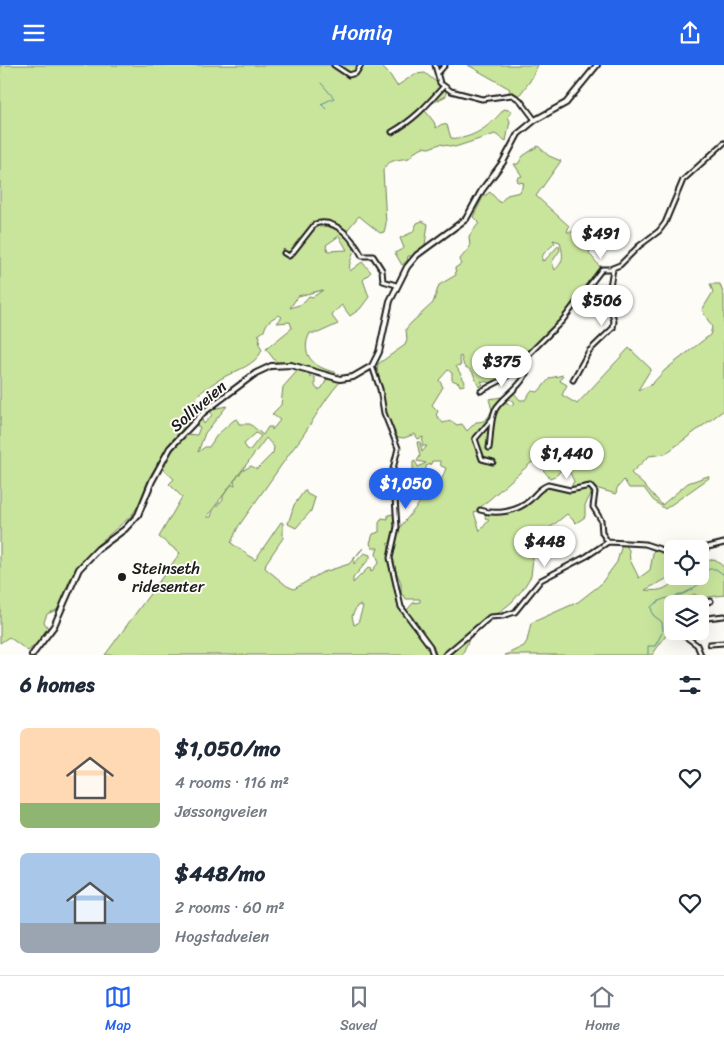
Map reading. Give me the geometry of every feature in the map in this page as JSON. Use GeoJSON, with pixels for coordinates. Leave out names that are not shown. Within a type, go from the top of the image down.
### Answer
{"type":"FeatureCollection","features":[{"type":"Feature","properties":{"kind":"street"},"geometry":{"type":"LineString","coordinates":[[334,65],[346,75],[353,75],[362,65]]}},
{"type":"Feature","properties":{"kind":"street"},"geometry":{"type":"LineString","coordinates":[[435,65],[443,87]]}},
{"type":"Feature","properties":{"kind":"street"},"geometry":{"type":"LineString","coordinates":[[438,73],[445,65]]}},
{"type":"Feature","properties":{"kind":"street"},"geometry":{"type":"LineString","coordinates":[[433,655],[430,646],[401,607],[390,558],[390,549],[397,527],[393,469],[398,448],[384,413],[380,389],[372,365],[379,352],[390,301],[396,285],[412,259],[466,219],[482,190],[503,162],[513,140],[535,120],[566,103],[597,65]]}},
{"type":"Feature","properties":{"kind":"street"},"geometry":{"type":"LineString","coordinates":[[443,87],[482,99],[512,95],[520,100],[535,120]]}},
{"type":"Feature","properties":{"kind":"street"},"geometry":{"type":"LineString","coordinates":[[392,131],[417,115],[437,96],[443,87]]}},
{"type":"Feature","properties":{"kind":"street"},"geometry":{"type":"LineString","coordinates":[[481,391],[504,379],[562,321],[601,271],[613,269],[620,265],[639,246],[659,231],[665,223],[683,179],[724,143]]}},
{"type":"Feature","properties":{"kind":"street"},"geometry":{"type":"LineString","coordinates":[[284,253],[289,256],[316,224],[326,223],[344,232],[356,245],[362,256],[373,255],[382,269],[383,281],[396,285]]}},
{"type":"Feature","properties":{"kind":"street"},"geometry":{"type":"LineString","coordinates":[[572,380],[589,351],[613,328],[614,321],[608,298],[613,269]]}},
{"type":"Feature","properties":{"kind":"street"},"geometry":{"type":"LineString","coordinates":[[489,449],[493,418],[499,404],[512,392],[526,373],[528,365],[524,357]]}},
{"type":"Feature","properties":{"kind":"street","name":"Solliveien"},"geometry":{"type":"LineString","coordinates":[[32,655],[54,625],[79,569],[98,549],[125,529],[138,515],[152,481],[170,448],[204,413],[256,373],[271,366],[291,365],[340,379],[353,377],[372,365]]}},
{"type":"Feature","properties":{"kind":"street"},"geometry":{"type":"LineString","coordinates":[[493,418],[475,439],[482,459],[493,462]]}},
{"type":"Feature","properties":{"kind":"street"},"geometry":{"type":"LineString","coordinates":[[480,510],[499,513],[518,509],[528,502],[540,488],[548,485],[570,490],[590,486],[594,491],[593,507],[601,520],[602,533],[608,542]]}},
{"type":"Feature","properties":{"kind":"street"},"geometry":{"type":"LineString","coordinates":[[445,655],[490,617],[504,616],[515,611],[541,580],[587,556],[608,542],[645,544],[664,550]]}},
{"type":"Feature","properties":{"kind":"street"},"geometry":{"type":"LineString","coordinates":[[709,547],[724,543]]}},
{"type":"Feature","properties":{"kind":"street"},"geometry":{"type":"LineString","coordinates":[[709,618],[724,616]]}},
{"type":"Feature","properties":{"kind":"street"},"geometry":{"type":"LineString","coordinates":[[691,640],[697,645],[701,655]]}},
{"type":"Feature","properties":{"kind":"street"},"geometry":{"type":"LineString","coordinates":[[710,645],[724,643]]}},
{"type":"Feature","properties":{"kind":"green space"},"geometry":{"type":"Polygon","coordinates":[[[0,65],[380,65],[397,86],[415,74],[425,73],[446,90],[446,96],[423,108],[434,122],[436,128],[442,124],[447,125],[451,138],[466,137],[474,134],[487,126],[504,109],[512,111],[508,117],[510,121],[506,141],[495,134],[455,147],[440,144],[429,148],[423,147],[409,158],[394,161],[385,166],[383,170],[386,224],[384,232],[380,233],[359,216],[343,235],[354,245],[349,267],[350,271],[362,262],[371,272],[363,280],[369,297],[360,309],[350,316],[342,305],[332,316],[338,324],[318,333],[310,333],[307,341],[306,347],[310,359],[321,367],[335,372],[337,376],[292,363],[276,362],[266,349],[292,328],[290,322],[277,323],[282,317],[279,315],[267,323],[264,331],[258,335],[260,336],[259,345],[262,350],[255,360],[246,367],[217,381],[197,395],[195,404],[199,410],[169,444],[149,478],[138,506],[132,515],[96,546],[69,581],[59,609],[47,614],[44,622],[50,631],[28,651],[9,637],[0,643],[0,65]],[[339,236],[326,245],[328,251],[347,250],[339,236]],[[323,290],[298,296],[290,308],[302,304],[309,296],[313,297],[323,290]]]}},
{"type":"Feature","properties":{"kind":"green space"},"geometry":{"type":"Polygon","coordinates":[[[468,65],[538,65],[530,81],[518,97],[508,94],[510,89],[468,65]]]}},
{"type":"Feature","properties":{"kind":"green space"},"geometry":{"type":"Polygon","coordinates":[[[538,146],[549,156],[561,161],[536,196],[569,226],[567,232],[598,232],[589,253],[600,267],[568,312],[499,380],[492,383],[481,381],[483,385],[479,387],[472,371],[464,366],[461,356],[459,357],[461,365],[456,366],[465,382],[464,385],[460,386],[459,383],[452,380],[452,373],[448,370],[439,380],[443,387],[432,405],[438,411],[436,415],[443,423],[451,421],[457,425],[462,424],[467,431],[476,422],[484,421],[489,416],[492,410],[489,399],[502,397],[501,404],[504,401],[512,406],[514,401],[508,399],[513,392],[520,400],[525,400],[531,391],[538,392],[550,378],[563,375],[560,381],[567,385],[562,395],[577,404],[629,348],[651,369],[638,390],[651,385],[665,370],[710,335],[712,327],[702,310],[713,292],[710,284],[720,284],[724,296],[724,410],[665,454],[649,456],[631,473],[662,505],[688,483],[708,476],[709,478],[665,509],[653,500],[644,488],[629,488],[624,480],[617,488],[616,494],[589,486],[591,494],[585,505],[585,517],[576,523],[567,514],[547,530],[534,549],[531,576],[523,589],[512,602],[471,635],[462,655],[105,655],[180,553],[159,537],[182,497],[169,484],[174,479],[161,467],[185,434],[197,435],[200,427],[195,425],[201,418],[204,424],[212,415],[210,410],[212,409],[227,406],[205,433],[198,452],[205,447],[209,447],[217,435],[237,419],[239,424],[250,424],[263,435],[268,427],[272,427],[272,430],[280,420],[272,414],[281,405],[283,387],[299,369],[310,373],[310,377],[315,377],[315,386],[318,390],[322,388],[327,379],[340,382],[238,527],[231,543],[255,560],[281,522],[283,523],[283,538],[266,563],[265,568],[287,586],[294,589],[321,573],[349,564],[363,548],[354,559],[354,564],[364,553],[370,555],[370,558],[353,578],[353,583],[370,567],[371,572],[379,562],[376,554],[378,548],[372,548],[370,543],[373,534],[379,532],[379,523],[382,518],[388,519],[388,515],[393,514],[395,524],[390,543],[387,544],[389,546],[389,563],[398,598],[411,624],[401,602],[407,610],[413,603],[420,602],[420,599],[406,599],[404,595],[401,597],[401,583],[391,559],[393,545],[401,526],[422,500],[438,489],[446,468],[441,466],[440,461],[432,461],[431,464],[426,466],[426,473],[417,472],[413,469],[413,462],[415,461],[418,467],[426,463],[417,461],[420,456],[417,442],[420,442],[422,452],[427,446],[422,446],[423,437],[418,439],[415,434],[404,438],[396,437],[384,410],[377,371],[378,364],[405,345],[407,340],[406,329],[433,303],[439,285],[456,275],[455,268],[461,264],[460,259],[470,247],[469,236],[479,223],[473,217],[483,197],[490,192],[500,203],[507,195],[520,192],[524,183],[518,182],[517,178],[522,176],[514,164],[518,164],[523,156],[538,146]],[[553,240],[555,243],[544,253],[542,261],[559,245],[560,250],[552,262],[555,270],[560,263],[562,250],[560,242],[553,240]],[[256,433],[244,444],[250,450],[261,436],[256,433]],[[266,438],[207,517],[211,517],[213,510],[223,499],[231,485],[235,485],[234,481],[242,471],[251,466],[257,469],[273,453],[274,447],[266,438]],[[532,462],[474,513],[480,531],[489,520],[485,518],[486,513],[511,510],[524,505],[548,488],[569,491],[574,481],[567,467],[564,466],[557,475],[550,478],[538,464],[532,462]],[[357,606],[352,616],[354,625],[358,623],[363,607],[357,606]]]}},
{"type":"Feature","properties":{"kind":"green space"},"geometry":{"type":"Polygon","coordinates":[[[422,221],[428,224],[425,245],[413,256],[408,256],[407,261],[402,265],[395,253],[404,248],[400,238],[413,232],[417,223],[422,221]]]}},
{"type":"Feature","properties":{"kind":"green space"},"geometry":{"type":"Polygon","coordinates":[[[305,490],[307,494],[315,498],[311,511],[296,528],[288,524],[294,505],[305,490]]]}},
{"type":"Feature","properties":{"kind":"green space"},"geometry":{"type":"Polygon","coordinates":[[[620,543],[625,544],[629,550],[630,560],[639,578],[650,570],[654,549],[664,552],[664,580],[645,590],[656,590],[670,585],[709,585],[709,560],[714,559],[724,567],[724,595],[709,597],[709,595],[694,594],[664,595],[664,638],[652,655],[505,655],[524,646],[531,623],[578,602],[600,585],[617,562],[621,548],[620,543]]]}},
{"type":"Feature","properties":{"kind":"waterway"},"geometry":{"type":"LineString","coordinates":[[321,83],[334,98],[321,104],[326,109]]}},
{"type":"Feature","properties":{"kind":"waterway"},"geometry":{"type":"LineString","coordinates":[[663,631],[662,622],[653,615],[651,607],[664,599],[685,593],[706,580],[706,572],[709,569],[716,569],[724,575]]}},
{"type":"Feature","properties":{"kind":"waterway"},"geometry":{"type":"LineString","coordinates":[[648,655],[648,646],[655,646],[662,633]]}},
{"type":"Feature","properties":{"kind":"place","name":"Steinseth ridesenter"},"geometry":{"type":"Point","coordinates":[122,577]}}]}
